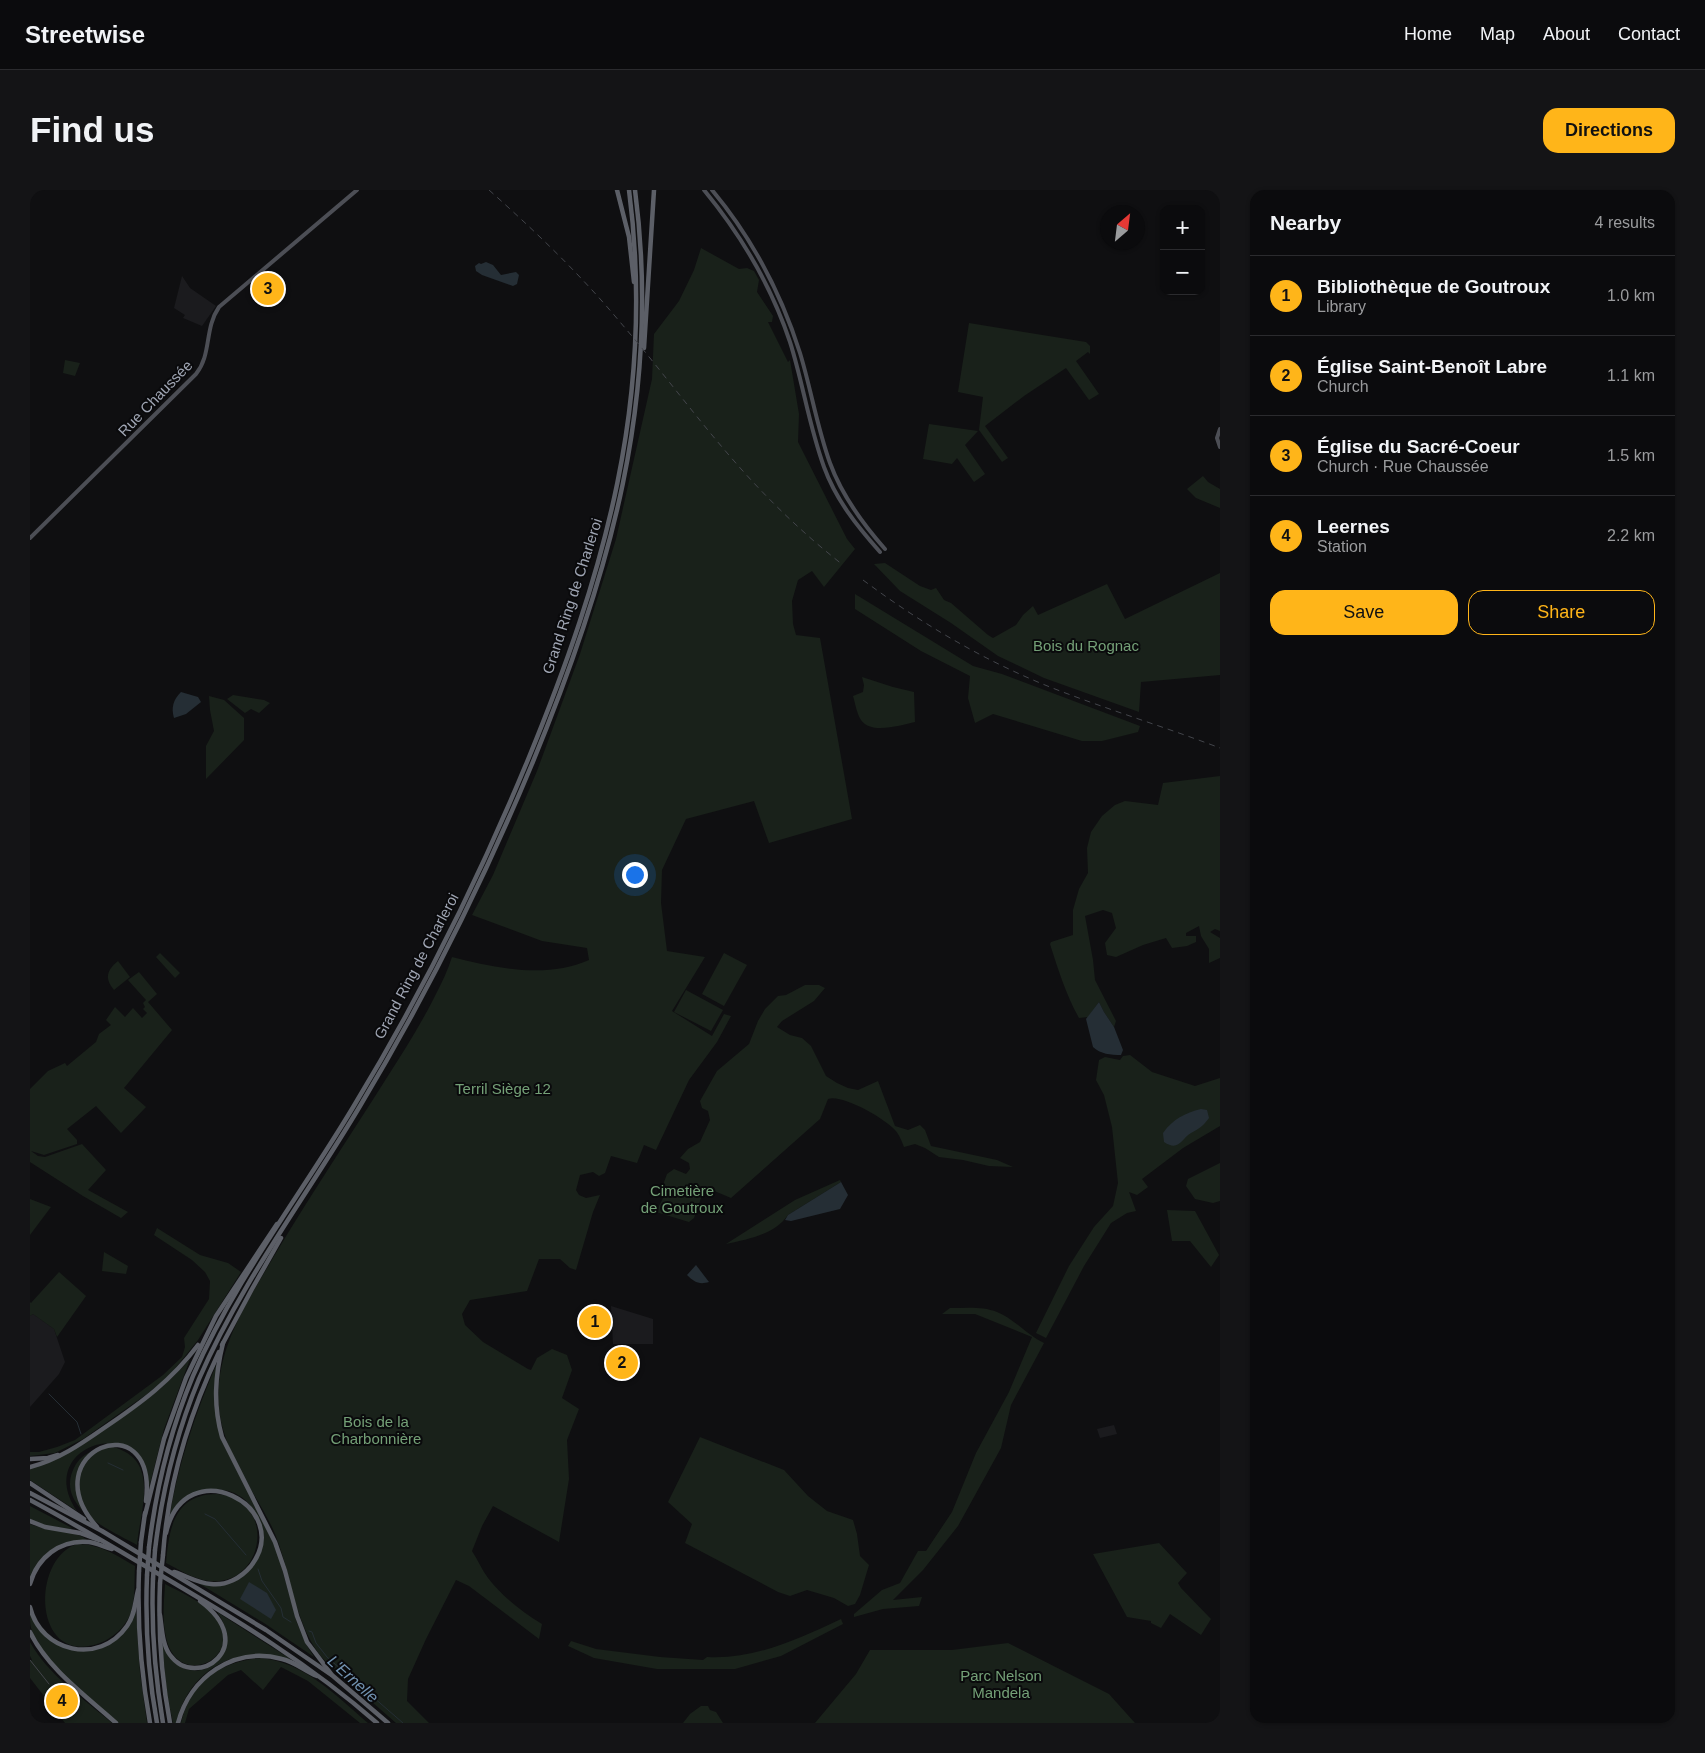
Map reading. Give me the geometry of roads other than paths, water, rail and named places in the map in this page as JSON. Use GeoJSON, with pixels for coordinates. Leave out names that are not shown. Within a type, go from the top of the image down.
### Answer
{"type":"FeatureCollection","features":[{"type":"Feature","properties":{"kind":"highway"},"geometry":{"type":"LineString","coordinates":[[617,190],[628,237],[634,283],[637,290]]}},
{"type":"Feature","properties":{"kind":"highway","name":"Grand Ring de Charleroi"},"geometry":{"type":"LineString","coordinates":[[157,1723],[146,1640],[149,1547],[158,1489],[182,1405],[193,1377],[233,1299],[355,1104],[428,975],[498,830],[554,693],[580,623],[619,480],[632,394],[636,355],[637,290],[634,230],[629,190]]}},
{"type":"Feature","properties":{"kind":"highway","name":"Grand Ring de Charleroi"},"geometry":{"type":"LineString","coordinates":[[163,1723],[152,1639],[155,1550],[164,1491],[171,1461],[188,1407],[199,1380],[238,1302],[360,1106],[433,977],[482,877],[538,750],[585,625],[613,531],[631,445],[641,357],[642,272],[635,190]]}},
{"type":"Feature","properties":{"kind":"highway"},"geometry":{"type":"LineString","coordinates":[[641,357],[645,345],[654,190]]}},
{"type":"Feature","properties":{"kind":"highway"},"geometry":{"type":"LineString","coordinates":[[30,1467],[64,1454],[99,1432],[154,1393],[181,1367],[206,1334],[240,1278],[282,1216],[289,1210]]}},
{"type":"Feature","properties":{"kind":"highway"},"geometry":{"type":"LineString","coordinates":[[163,1552],[162,1543],[167,1510],[181,1451],[203,1388],[223,1343],[287,1228],[288,1221]]}},
{"type":"Feature","properties":{"kind":"highway"},"geometry":{"type":"LineString","coordinates":[[145,1515],[169,1422],[206,1334]]}},
{"type":"Feature","properties":{"kind":"highway"},"geometry":{"type":"LineString","coordinates":[[223,1343],[215,1390],[218,1424],[222,1437],[275,1542],[297,1616],[307,1642],[319,1660],[330,1670],[332,1676]]}},
{"type":"Feature","properties":{"kind":"highway"},"geometry":{"type":"LineString","coordinates":[[92,1447],[106,1444],[119,1446],[129,1451],[138,1459],[145,1472],[147,1483],[138,1590],[142,1670],[150,1723]]}},
{"type":"Feature","properties":{"kind":"highway"},"geometry":{"type":"LineString","coordinates":[[30,1459],[48,1458],[64,1454]]}},
{"type":"Feature","properties":{"kind":"highway"},"geometry":{"type":"LineString","coordinates":[[30,1483],[102,1531]]}},
{"type":"Feature","properties":{"kind":"highway"},"geometry":{"type":"LineString","coordinates":[[169,1571],[210,1584],[235,1580],[248,1569],[256,1556],[260,1542],[258,1525],[251,1510],[238,1498],[221,1492],[206,1492],[197,1494],[184,1502],[174,1513],[168,1525],[160,1583],[159,1627],[162,1669],[170,1723]]}},
{"type":"Feature","properties":{"kind":"highway"},"geometry":{"type":"LineString","coordinates":[[30,1494],[102,1531],[266,1630],[332,1676],[388,1723]]}},
{"type":"Feature","properties":{"kind":"highway"},"geometry":{"type":"LineString","coordinates":[[30,1500],[117,1549],[285,1650],[324,1679],[377,1723]]}},
{"type":"Feature","properties":{"kind":"highway"},"geometry":{"type":"LineString","coordinates":[[74,1504],[93,1524]]}},
{"type":"Feature","properties":{"kind":"highway"},"geometry":{"type":"LineString","coordinates":[[30,1521],[36,1524],[80,1533],[102,1541]]}},
{"type":"Feature","properties":{"kind":"highway"},"geometry":{"type":"LineString","coordinates":[[30,1584],[40,1562],[52,1550],[69,1543],[88,1542],[117,1549]]}},
{"type":"Feature","properties":{"kind":"highway"},"geometry":{"type":"LineString","coordinates":[[30,1607],[35,1621],[56,1643],[68,1648],[89,1650],[113,1640],[127,1626],[134,1613],[138,1590]]}},
{"type":"Feature","properties":{"kind":"highway"},"geometry":{"type":"LineString","coordinates":[[160,1615],[166,1648],[170,1656],[177,1662],[191,1668],[204,1667],[212,1663],[217,1659],[225,1645],[225,1629],[217,1615],[192,1594]]}},
{"type":"Feature","properties":{"kind":"highway"},"geometry":{"type":"LineString","coordinates":[[30,1632],[43,1653],[60,1673],[116,1723]]}},
{"type":"Feature","properties":{"kind":"highway"},"geometry":{"type":"LineString","coordinates":[[178,1723],[189,1696],[201,1680],[218,1667],[236,1659],[255,1656],[283,1659],[324,1679]]}},
{"type":"Feature","properties":{"kind":"main road","name":"Rue Chaussée"},"geometry":{"type":"LineString","coordinates":[[30,538],[196,374],[205,358],[210,323],[219,307],[357,190]]}},
{"type":"Feature","properties":{"kind":"main road"},"geometry":{"type":"LineString","coordinates":[[704,190],[741,239],[772,296],[795,357],[824,468],[848,513],[880,552]]}},
{"type":"Feature","properties":{"kind":"main road"},"geometry":{"type":"LineString","coordinates":[[712,190],[737,223],[754,250],[777,294],[800,355],[830,464],[854,509],[885,549]]}},
{"type":"Feature","properties":{"kind":"main road"},"geometry":{"type":"LineString","coordinates":[[1220,429],[1217,438],[1220,447]]}},
{"type":"Feature","properties":{"kind":"waterway","name":"L'Ernelle"},"geometry":{"type":"LineString","coordinates":[[49,1394],[77,1422],[81,1434]]}},
{"type":"Feature","properties":{"kind":"waterway","name":"L'Ernelle"},"geometry":{"type":"LineString","coordinates":[[108,1463],[123,1470]]}},
{"type":"Feature","properties":{"kind":"waterway","name":"L'Ernelle"},"geometry":{"type":"LineString","coordinates":[[205,1514],[215,1519],[246,1555]]}},
{"type":"Feature","properties":{"kind":"waterway","name":"L'Ernelle"},"geometry":{"type":"LineString","coordinates":[[258,1569],[262,1581],[281,1608],[283,1617],[291,1622]]}},
{"type":"Feature","properties":{"kind":"waterway","name":"L'Ernelle"},"geometry":{"type":"LineString","coordinates":[[309,1631],[312,1632],[316,1643],[327,1657],[403,1723]]}},
{"type":"Feature","properties":{"kind":"tram line"},"geometry":{"type":"LineString","coordinates":[[30,1660],[49,1684]]}},
{"type":"Feature","properties":{"kind":"railway"},"geometry":{"type":"LineString","coordinates":[[489,190],[540,237],[605,304],[714,438],[755,484],[797,526],[843,565]]}},
{"type":"Feature","properties":{"kind":"railway"},"geometry":{"type":"LineString","coordinates":[[863,580],[931,627],[1004,667],[1075,697],[1220,748]]}},
{"type":"Feature","properties":{"kind":"place","name":"Église du Sacré-Coeur"},"geometry":{"type":"Point","coordinates":[268,289]}},
{"type":"Feature","properties":{"kind":"place","name":"Bibliothèque de Goutroux"},"geometry":{"type":"Point","coordinates":[595,1322]}},
{"type":"Feature","properties":{"kind":"place","name":"Église Saint-Benoît Labre"},"geometry":{"type":"Point","coordinates":[622,1363]}},
{"type":"Feature","properties":{"kind":"place","name":"Leernes"},"geometry":{"type":"Point","coordinates":[62,1701]}},
{"type":"Feature","properties":{"kind":"park label","name":"Bois du Rognac"},"geometry":{"type":"Point","coordinates":[1086,645]}},
{"type":"Feature","properties":{"kind":"park label","name":"Terril Siège 12"},"geometry":{"type":"Point","coordinates":[503,1088]}},
{"type":"Feature","properties":{"kind":"park label","name":"Cimetière de Goutroux"},"geometry":{"type":"Point","coordinates":[682,1198]}},
{"type":"Feature","properties":{"kind":"park label","name":"Bois de la Charbonnière"},"geometry":{"type":"Point","coordinates":[376,1430]}},
{"type":"Feature","properties":{"kind":"park label","name":"Parc Nelson Mandela"},"geometry":{"type":"Point","coordinates":[1001,1684]}}]}
